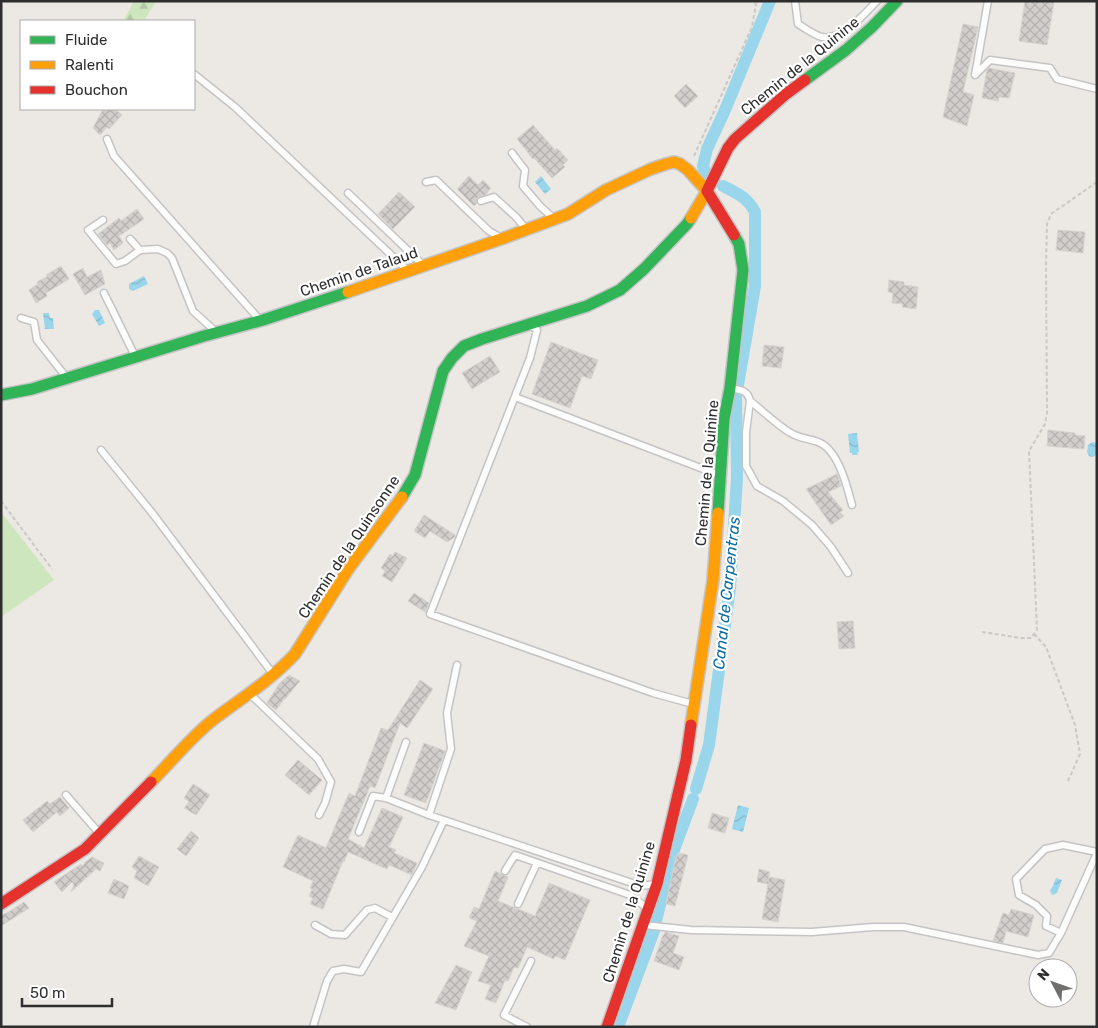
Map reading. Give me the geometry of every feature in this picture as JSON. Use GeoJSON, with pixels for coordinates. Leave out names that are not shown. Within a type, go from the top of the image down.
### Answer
{"type":"FeatureCollection","features":[{"type":"Feature","properties":{"kind":"street","name":"Chemin de la Quinine"},"geometry":{"type":"LineString","coordinates":[[606,1027],[656,884],[686,760],[713,580],[724,420],[730,388],[743,270],[739,244],[707,191],[728,148],[735,139],[786,94],[846,50],[897,1]]}},
{"type":"Feature","properties":{"kind":"street","name":"Chemin de Talaud"},"geometry":{"type":"LineString","coordinates":[[1,396],[32,389],[260,320],[424,266],[554,220],[568,214],[606,190],[666,164],[674,162],[688,170]]}},
{"type":"Feature","properties":{"kind":"street"},"geometry":{"type":"LineString","coordinates":[[688,170],[707,191]]}},
{"type":"Feature","properties":{"kind":"street","name":"Chemin de la Quinsonne"},"geometry":{"type":"LineString","coordinates":[[1,904],[85,849],[194,737],[213,720],[274,675],[295,654],[340,581],[402,499],[415,475],[443,371],[452,358],[464,346],[587,306],[620,290],[644,269],[686,224],[707,191]]}},
{"type":"Feature","properties":{"kind":"lane"},"geometry":{"type":"LineString","coordinates":[[795,1],[798,24],[821,37],[833,37],[848,28],[877,1]]}},
{"type":"Feature","properties":{"kind":"lane"},"geometry":{"type":"LineString","coordinates":[[988,1],[975,75],[990,60],[1050,68],[1057,79],[1097,90]]}},
{"type":"Feature","properties":{"kind":"lane"},"geometry":{"type":"LineString","coordinates":[[195,75],[235,108],[408,271]]}},
{"type":"Feature","properties":{"kind":"lane"},"geometry":{"type":"LineString","coordinates":[[107,139],[114,156],[260,320]]}},
{"type":"Feature","properties":{"kind":"lane"},"geometry":{"type":"LineString","coordinates":[[512,153],[525,170],[523,186],[554,220]]}},
{"type":"Feature","properties":{"kind":"lane"},"geometry":{"type":"LineString","coordinates":[[426,182],[436,180],[489,231],[504,238]]}},
{"type":"Feature","properties":{"kind":"lane"},"geometry":{"type":"LineString","coordinates":[[348,192],[424,266]]}},
{"type":"Feature","properties":{"kind":"lane"},"geometry":{"type":"LineString","coordinates":[[481,201],[494,197],[527,230]]}},
{"type":"Feature","properties":{"kind":"lane"},"geometry":{"type":"LineString","coordinates":[[104,220],[88,230],[116,264],[126,261],[140,250],[158,250],[167,253],[172,258],[193,311],[217,332]]}},
{"type":"Feature","properties":{"kind":"lane"},"geometry":{"type":"LineString","coordinates":[[130,239],[140,250]]}},
{"type":"Feature","properties":{"kind":"lane"},"geometry":{"type":"LineString","coordinates":[[104,293],[136,357]]}},
{"type":"Feature","properties":{"kind":"lane"},"geometry":{"type":"LineString","coordinates":[[21,318],[34,322],[37,340],[67,378]]}},
{"type":"Feature","properties":{"kind":"lane"},"geometry":{"type":"LineString","coordinates":[[529,324],[537,330],[530,358],[430,614],[653,693],[694,704]]}},
{"type":"Feature","properties":{"kind":"lane"},"geometry":{"type":"LineString","coordinates":[[730,388],[743,390],[747,393],[750,401],[746,432],[746,466],[757,486],[783,500],[812,525],[831,547],[848,573]]}},
{"type":"Feature","properties":{"kind":"lane"},"geometry":{"type":"LineString","coordinates":[[515,397],[720,476]]}},
{"type":"Feature","properties":{"kind":"lane"},"geometry":{"type":"LineString","coordinates":[[750,401],[788,432],[801,438],[820,442],[830,451],[843,472],[852,505]]}},
{"type":"Feature","properties":{"kind":"lane"},"geometry":{"type":"LineString","coordinates":[[101,450],[153,514],[274,675]]}},
{"type":"Feature","properties":{"kind":"lane"},"geometry":{"type":"LineString","coordinates":[[428,815],[451,749],[447,713],[457,665]]}},
{"type":"Feature","properties":{"kind":"lane"},"geometry":{"type":"LineString","coordinates":[[249,694],[318,759],[331,782],[326,803],[319,815]]}},
{"type":"Feature","properties":{"kind":"lane"},"geometry":{"type":"LineString","coordinates":[[386,798],[406,742]]}},
{"type":"Feature","properties":{"kind":"lane"},"geometry":{"type":"LineString","coordinates":[[66,795],[100,834]]}},
{"type":"Feature","properties":{"kind":"lane"},"geometry":{"type":"LineString","coordinates":[[359,832],[373,796],[386,798],[428,815],[641,886],[656,884]]}},
{"type":"Feature","properties":{"kind":"lane"},"geometry":{"type":"LineString","coordinates":[[313,1027],[327,982],[333,971],[344,969],[361,972],[422,867],[444,820]]}},
{"type":"Feature","properties":{"kind":"lane"},"geometry":{"type":"LineString","coordinates":[[642,925],[691,930],[812,932],[872,927],[904,927],[1038,955],[1049,953],[1062,933],[1097,853],[1063,845],[1045,849],[1016,879],[1019,895],[1036,905],[1047,916],[1046,926],[1062,933]]}},
{"type":"Feature","properties":{"kind":"lane"},"geometry":{"type":"LineString","coordinates":[[504,871],[515,855],[630,895],[648,908]]}},
{"type":"Feature","properties":{"kind":"lane"},"geometry":{"type":"LineString","coordinates":[[518,904],[537,863]]}},
{"type":"Feature","properties":{"kind":"lane"},"geometry":{"type":"LineString","coordinates":[[315,924],[332,934],[345,935],[367,910],[375,908],[392,918]]}},
{"type":"Feature","properties":{"kind":"lane"},"geometry":{"type":"LineString","coordinates":[[527,1027],[504,1015],[532,961]]}},
{"type":"Feature","properties":{"kind":"path"},"geometry":{"type":"LineString","coordinates":[[688,170],[752,26],[756,5],[754,1]]}},
{"type":"Feature","properties":{"kind":"path"},"geometry":{"type":"LineString","coordinates":[[982,632],[1031,638],[1037,630],[1028,451],[1045,424],[1047,412],[1047,224],[1051,214],[1097,182]]}},
{"type":"Feature","properties":{"kind":"path"},"geometry":{"type":"LineString","coordinates":[[1,502],[52,569]]}},
{"type":"Feature","properties":{"kind":"path"},"geometry":{"type":"LineString","coordinates":[[1034,634],[1046,647],[1075,726],[1080,754],[1068,781]]}},
{"type":"Feature","properties":{"kind":"green space"},"geometry":{"type":"Polygon","coordinates":[[[134,1],[156,1],[145,20],[124,20],[134,1]]]}},
{"type":"Feature","properties":{"kind":"green space"},"geometry":{"type":"Polygon","coordinates":[[[1,512],[54,580],[1,617],[1,512]]]}},
{"type":"Feature","properties":{"kind":"water"},"geometry":{"type":"Polygon","coordinates":[[[541,176],[551,189],[545,194],[535,182],[541,176]]]}},
{"type":"Feature","properties":{"kind":"water"},"geometry":{"type":"Polygon","coordinates":[[[144,276],[148,284],[133,291],[129,289],[129,284],[144,276]]]}},
{"type":"Feature","properties":{"kind":"water"},"geometry":{"type":"Polygon","coordinates":[[[95,310],[99,310],[105,323],[99,326],[92,314],[95,310]]]}},
{"type":"Feature","properties":{"kind":"water"},"geometry":{"type":"Polygon","coordinates":[[[43,313],[49,313],[50,318],[53,318],[54,329],[45,329],[43,313]]]}},
{"type":"Feature","properties":{"kind":"water"},"geometry":{"type":"Polygon","coordinates":[[[857,433],[859,452],[857,453],[858,455],[852,455],[850,453],[848,434],[857,433]]]}},
{"type":"Feature","properties":{"kind":"water"},"geometry":{"type":"Polygon","coordinates":[[[1092,442],[1097,443],[1097,452],[1092,457],[1087,452],[1088,445],[1092,442]]]}},
{"type":"Feature","properties":{"kind":"water"},"geometry":{"type":"Polygon","coordinates":[[[738,805],[749,808],[743,832],[732,829],[738,805]]]}},
{"type":"Feature","properties":{"kind":"water"},"geometry":{"type":"Polygon","coordinates":[[[1056,878],[1062,880],[1057,893],[1053,895],[1050,890],[1056,878]]]}},
{"type":"Feature","properties":{"kind":"building"},"geometry":{"type":"Polygon","coordinates":[[[1025,1],[1054,1],[1047,45],[1019,41],[1025,1]]]}},
{"type":"Feature","properties":{"kind":"building"},"geometry":{"type":"Polygon","coordinates":[[[963,24],[978,27],[963,92],[974,95],[967,126],[943,117],[963,24]]]}},
{"type":"Feature","properties":{"kind":"building"},"geometry":{"type":"Polygon","coordinates":[[[989,68],[1015,73],[1009,98],[999,97],[998,101],[982,98],[989,68]]]}},
{"type":"Feature","properties":{"kind":"building"},"geometry":{"type":"Polygon","coordinates":[[[686,84],[698,96],[685,108],[674,96],[686,84]]]}},
{"type":"Feature","properties":{"kind":"building"},"geometry":{"type":"Polygon","coordinates":[[[102,110],[116,110],[122,115],[109,129],[107,127],[100,135],[93,128],[102,110]]]}},
{"type":"Feature","properties":{"kind":"building"},"geometry":{"type":"Polygon","coordinates":[[[533,125],[555,150],[557,148],[568,160],[563,165],[565,167],[552,178],[517,139],[533,125]]]}},
{"type":"Feature","properties":{"kind":"building"},"geometry":{"type":"Polygon","coordinates":[[[469,176],[478,185],[483,180],[491,188],[485,195],[478,197],[477,203],[474,206],[458,190],[469,176]]]}},
{"type":"Feature","properties":{"kind":"building"},"geometry":{"type":"Polygon","coordinates":[[[399,192],[415,207],[393,229],[378,214],[399,192]]]}},
{"type":"Feature","properties":{"kind":"building"},"geometry":{"type":"Polygon","coordinates":[[[137,209],[144,219],[119,236],[123,243],[114,250],[110,243],[107,245],[98,234],[119,218],[121,221],[137,209]]]}},
{"type":"Feature","properties":{"kind":"building"},"geometry":{"type":"Polygon","coordinates":[[[1058,230],[1085,232],[1083,253],[1056,250],[1058,230]]]}},
{"type":"Feature","properties":{"kind":"building"},"geometry":{"type":"Polygon","coordinates":[[[61,266],[69,279],[46,293],[47,296],[36,303],[29,290],[38,284],[37,282],[48,276],[46,275],[61,266]]]}},
{"type":"Feature","properties":{"kind":"building"},"geometry":{"type":"Polygon","coordinates":[[[83,268],[87,277],[101,270],[105,284],[85,295],[73,274],[83,268]]]}},
{"type":"Feature","properties":{"kind":"building"},"geometry":{"type":"Polygon","coordinates":[[[889,280],[904,282],[904,285],[918,287],[916,309],[902,307],[903,304],[892,303],[893,293],[888,292],[889,280]]]}},
{"type":"Feature","properties":{"kind":"building"},"geometry":{"type":"Polygon","coordinates":[[[551,342],[598,360],[591,379],[582,376],[570,408],[532,394],[551,342]]]}},
{"type":"Feature","properties":{"kind":"building"},"geometry":{"type":"Polygon","coordinates":[[[764,345],[784,347],[781,368],[762,366],[764,345]]]}},
{"type":"Feature","properties":{"kind":"building"},"geometry":{"type":"Polygon","coordinates":[[[490,356],[500,372],[472,389],[462,373],[490,356]]]}},
{"type":"Feature","properties":{"kind":"building"},"geometry":{"type":"Polygon","coordinates":[[[1048,430],[1085,436],[1084,449],[1047,446],[1048,430]]]}},
{"type":"Feature","properties":{"kind":"building"},"geometry":{"type":"Polygon","coordinates":[[[837,474],[841,486],[828,492],[843,510],[840,512],[844,516],[831,525],[806,489],[837,474]]]}},
{"type":"Feature","properties":{"kind":"building"},"geometry":{"type":"Polygon","coordinates":[[[424,515],[455,535],[455,537],[447,542],[430,531],[425,538],[414,531],[424,515]]]}},
{"type":"Feature","properties":{"kind":"building"},"geometry":{"type":"Polygon","coordinates":[[[395,552],[407,558],[392,582],[382,576],[385,571],[381,568],[390,554],[393,556],[395,552]]]}},
{"type":"Feature","properties":{"kind":"building"},"geometry":{"type":"Polygon","coordinates":[[[414,593],[429,603],[425,612],[408,601],[414,593]]]}},
{"type":"Feature","properties":{"kind":"building"},"geometry":{"type":"Polygon","coordinates":[[[853,621],[855,648],[839,649],[837,622],[853,621]]]}},
{"type":"Feature","properties":{"kind":"building"},"geometry":{"type":"Polygon","coordinates":[[[289,675],[300,681],[276,710],[267,703],[279,684],[289,675]]]}},
{"type":"Feature","properties":{"kind":"building"},"geometry":{"type":"Polygon","coordinates":[[[420,680],[433,689],[407,728],[400,723],[375,788],[370,786],[348,839],[364,848],[382,808],[403,817],[389,847],[396,850],[394,853],[417,863],[412,875],[389,865],[387,869],[348,852],[323,909],[310,904],[313,898],[309,896],[313,881],[283,867],[298,835],[326,848],[349,793],[355,796],[381,728],[388,730],[420,680]]]}},
{"type":"Feature","properties":{"kind":"building"},"geometry":{"type":"Polygon","coordinates":[[[424,743],[445,751],[426,803],[404,795],[424,743]]]}},
{"type":"Feature","properties":{"kind":"building"},"geometry":{"type":"Polygon","coordinates":[[[298,760],[322,780],[309,795],[285,775],[298,760]]]}},
{"type":"Feature","properties":{"kind":"building"},"geometry":{"type":"Polygon","coordinates":[[[193,784],[210,795],[196,815],[184,808],[189,802],[184,798],[193,784]]]}},
{"type":"Feature","properties":{"kind":"building"},"geometry":{"type":"Polygon","coordinates":[[[60,797],[69,808],[60,816],[57,812],[33,832],[23,820],[47,801],[50,804],[60,797]]]}},
{"type":"Feature","properties":{"kind":"building"},"geometry":{"type":"Polygon","coordinates":[[[712,813],[729,818],[725,833],[708,828],[712,813]]]}},
{"type":"Feature","properties":{"kind":"building"},"geometry":{"type":"Polygon","coordinates":[[[191,831],[199,838],[186,856],[177,849],[191,831]]]}},
{"type":"Feature","properties":{"kind":"building"},"geometry":{"type":"Polygon","coordinates":[[[678,853],[688,855],[675,906],[666,904],[678,853]]]}},
{"type":"Feature","properties":{"kind":"building"},"geometry":{"type":"Polygon","coordinates":[[[139,856],[159,867],[148,886],[134,878],[137,871],[132,867],[139,856]]]}},
{"type":"Feature","properties":{"kind":"building"},"geometry":{"type":"Polygon","coordinates":[[[92,857],[104,863],[100,871],[96,869],[71,892],[74,885],[72,882],[62,892],[54,882],[81,864],[83,866],[92,857]]]}},
{"type":"Feature","properties":{"kind":"building"},"geometry":{"type":"Polygon","coordinates":[[[759,869],[770,872],[769,877],[785,880],[778,922],[762,919],[768,884],[757,882],[759,869]]]}},
{"type":"Feature","properties":{"kind":"building"},"geometry":{"type":"Polygon","coordinates":[[[495,871],[508,877],[498,901],[535,916],[549,883],[590,900],[565,960],[555,956],[554,959],[527,947],[518,968],[514,967],[508,981],[505,980],[496,1003],[485,999],[491,985],[478,981],[489,956],[464,946],[477,921],[469,918],[474,907],[479,909],[495,871]]]}},
{"type":"Feature","properties":{"kind":"building"},"geometry":{"type":"Polygon","coordinates":[[[114,879],[129,886],[124,899],[108,893],[114,879]]]}},
{"type":"Feature","properties":{"kind":"building"},"geometry":{"type":"Polygon","coordinates":[[[24,902],[29,908],[1,926],[1,915],[24,902]]]}},
{"type":"Feature","properties":{"kind":"building"},"geometry":{"type":"Polygon","coordinates":[[[1011,909],[1034,915],[1028,937],[1006,931],[1003,943],[993,941],[1003,913],[1009,915],[1011,909]]]}},
{"type":"Feature","properties":{"kind":"building"},"geometry":{"type":"Polygon","coordinates":[[[665,932],[679,936],[673,953],[684,957],[679,970],[654,961],[665,932]]]}},
{"type":"Feature","properties":{"kind":"building"},"geometry":{"type":"Polygon","coordinates":[[[456,965],[472,972],[456,1010],[435,1003],[456,965]]]}},
{"type":"Feature","properties":{"kind":"waterway","name":"Canal de Carpentras"},"geometry":{"type":"LineString","coordinates":[[708,178],[703,166],[707,149],[770,1]]}},
{"type":"Feature","properties":{"kind":"waterway","name":"Canal de Carpentras"},"geometry":{"type":"LineString","coordinates":[[723,186],[745,199],[755,212],[755,286],[738,385]]}},
{"type":"Feature","properties":{"kind":"waterway","name":"Canal de Carpentras"},"geometry":{"type":"LineString","coordinates":[[696,789],[709,745],[730,588],[737,478],[736,395]]}},
{"type":"Feature","properties":{"kind":"waterway","name":"Canal de Carpentras"},"geometry":{"type":"LineString","coordinates":[[656,921],[672,855],[693,799]]}},
{"type":"Feature","properties":{"kind":"waterway","name":"Canal de Carpentras"},"geometry":{"type":"LineString","coordinates":[[618,1027],[654,931]]}},
{"type":"Feature","properties":{"kind":"traffic: fast"},"geometry":{"type":"LineString","coordinates":[[805,80],[846,50],[897,1]]}},
{"type":"Feature","properties":{"kind":"traffic: fast"},"geometry":{"type":"LineString","coordinates":[[402,497],[415,475],[443,371],[464,346],[587,306],[620,290],[644,269],[691,218]]}},
{"type":"Feature","properties":{"kind":"traffic: fast"},"geometry":{"type":"LineString","coordinates":[[718,513],[724,419],[730,388],[743,270],[739,244],[734,235]]}},
{"type":"Feature","properties":{"kind":"traffic: fast"},"geometry":{"type":"LineString","coordinates":[[1,395],[32,389],[204,336],[263,320],[348,292]]}},
{"type":"Feature","properties":{"kind":"traffic: slow"},"geometry":{"type":"LineString","coordinates":[[348,292],[568,214],[606,190],[651,169],[674,162],[688,170],[707,191],[691,218]]}},
{"type":"Feature","properties":{"kind":"traffic: slow"},"geometry":{"type":"LineString","coordinates":[[151,782],[189,741],[214,719],[266,680],[295,654],[349,568],[402,497]]}},
{"type":"Feature","properties":{"kind":"traffic: slow"},"geometry":{"type":"LineString","coordinates":[[691,725],[713,580],[718,513]]}},
{"type":"Feature","properties":{"kind":"traffic: jam"},"geometry":{"type":"LineString","coordinates":[[734,235],[707,191],[728,148],[735,139],[786,94],[805,80]]}},
{"type":"Feature","properties":{"kind":"traffic: jam"},"geometry":{"type":"LineString","coordinates":[[607,1027],[657,884],[686,760],[691,725]]}},
{"type":"Feature","properties":{"kind":"traffic: jam"},"geometry":{"type":"LineString","coordinates":[[1,904],[85,849],[151,782]]}}]}
